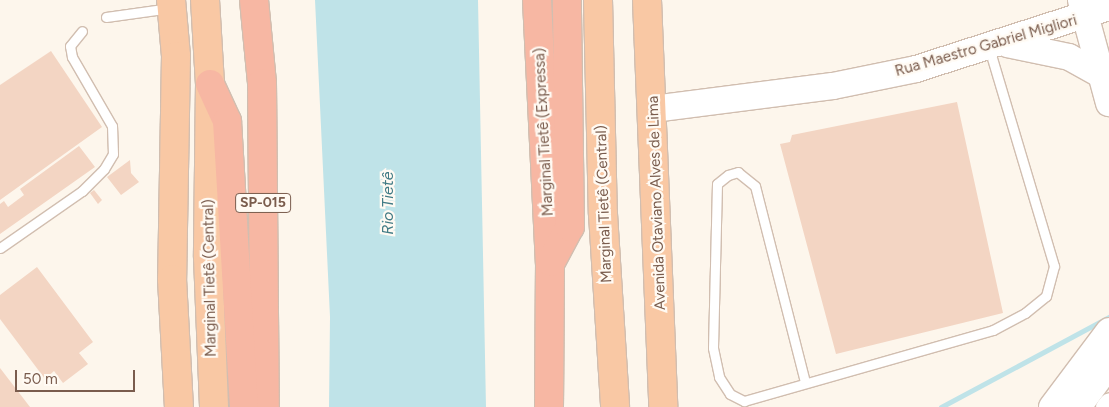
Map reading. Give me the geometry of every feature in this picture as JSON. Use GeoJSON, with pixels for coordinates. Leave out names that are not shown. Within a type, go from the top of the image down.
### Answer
{"type":"FeatureCollection","features":[{"type":"Feature","properties":{"kind":"highway","name":"Marginal Tietê (Central)"},"geometry":{"type":"LineString","coordinates":[[205,0],[210,84],[208,257],[214,407]]}},
{"type":"Feature","properties":{"kind":"highway","name":"SP-015"},"geometry":{"type":"LineString","coordinates":[[254,0],[262,83],[265,407]]}},
{"type":"Feature","properties":{"kind":"highway","name":"Marginal Tietê (Expressa)"},"geometry":{"type":"LineString","coordinates":[[537,0],[550,264]]}},
{"type":"Feature","properties":{"kind":"highway"},"geometry":{"type":"LineString","coordinates":[[548,407],[550,264],[570,227],[567,0]]}},
{"type":"Feature","properties":{"kind":"highway","name":"Marginal Tietê (Central)"},"geometry":{"type":"LineString","coordinates":[[598,0],[603,214],[615,407]]}},
{"type":"Feature","properties":{"kind":"highway"},"geometry":{"type":"LineString","coordinates":[[603,214],[612,200],[617,90],[615,0]]}},
{"type":"Feature","properties":{"kind":"highway","name":"Avenida Otaviano Alves de Lima"},"geometry":{"type":"LineString","coordinates":[[647,0],[653,109],[663,407]]}},
{"type":"Feature","properties":{"kind":"highway"},"geometry":{"type":"LineString","coordinates":[[172,4],[176,56],[172,279],[179,407]]}},
{"type":"Feature","properties":{"kind":"highway"},"geometry":{"type":"LineString","coordinates":[[210,84],[227,122],[244,407]]}},
{"type":"Feature","properties":{"kind":"highway"},"geometry":{"type":"LineString","coordinates":[[167,407],[167,302],[172,279]]}},
{"type":"Feature","properties":{"kind":"main road","name":"Rua Maestro Gabriel Migliori"},"geometry":{"type":"LineString","coordinates":[[653,109],[833,86],[916,69],[996,45],[1092,8]]}},
{"type":"Feature","properties":{"kind":"main road"},"geometry":{"type":"LineString","coordinates":[[1092,8],[1101,75],[1109,103]]}},
{"type":"Feature","properties":{"kind":"main road"},"geometry":{"type":"LineString","coordinates":[[996,45],[1069,57],[1101,75]]}},
{"type":"Feature","properties":{"kind":"main road"},"geometry":{"type":"LineString","coordinates":[[1052,407],[1109,330]]}},
{"type":"Feature","properties":{"kind":"main road"},"geometry":{"type":"LineString","coordinates":[[1078,407],[1109,365]]}},
{"type":"Feature","properties":{"kind":"street"},"geometry":{"type":"LineString","coordinates":[[1105,407],[1109,402]]}},
{"type":"Feature","properties":{"kind":"lane"},"geometry":{"type":"LineString","coordinates":[[106,17],[172,4]]}},
{"type":"Feature","properties":{"kind":"lane"},"geometry":{"type":"LineString","coordinates":[[0,248],[82,191],[104,169],[113,154],[112,126],[72,57],[70,46],[82,31]]}},
{"type":"Feature","properties":{"kind":"lane"},"geometry":{"type":"LineString","coordinates":[[805,382],[755,186],[738,172],[728,175],[717,184],[714,202],[713,348],[719,376],[730,394],[744,401],[805,382],[993,330],[1025,314],[1046,296],[1054,266],[996,45]]}},
{"type":"Feature","properties":{"kind":"water","name":"Rio Tietê"},"geometry":{"type":"Polygon","coordinates":[[[315,0],[478,0],[486,407],[329,407],[330,317],[315,0]]]}},
{"type":"Feature","properties":{"kind":"building"},"geometry":{"type":"Polygon","coordinates":[[[51,51],[102,127],[0,200],[0,85],[51,51]]]}},
{"type":"Feature","properties":{"kind":"building"},"geometry":{"type":"Polygon","coordinates":[[[957,102],[1003,313],[836,354],[780,144],[790,142],[792,135],[957,102]]]}},
{"type":"Feature","properties":{"kind":"building"},"geometry":{"type":"Polygon","coordinates":[[[79,146],[95,167],[0,234],[0,204],[4,201],[8,207],[24,195],[20,189],[79,146]]]}},
{"type":"Feature","properties":{"kind":"building"},"geometry":{"type":"Polygon","coordinates":[[[130,160],[131,173],[139,182],[121,195],[107,177],[130,160]]]}},
{"type":"Feature","properties":{"kind":"building"},"geometry":{"type":"Polygon","coordinates":[[[94,190],[102,200],[98,204],[90,193],[94,190]]]}},
{"type":"Feature","properties":{"kind":"building"},"geometry":{"type":"Polygon","coordinates":[[[37,267],[93,342],[79,353],[88,364],[63,383],[54,371],[45,379],[0,319],[0,295],[37,267]]]}},
{"type":"Feature","properties":{"kind":"building"},"geometry":{"type":"Polygon","coordinates":[[[0,368],[30,407],[0,407],[0,368]]]}},
{"type":"Feature","properties":{"kind":"waterway"},"geometry":{"type":"LineString","coordinates":[[941,407],[1109,317]]}}]}
